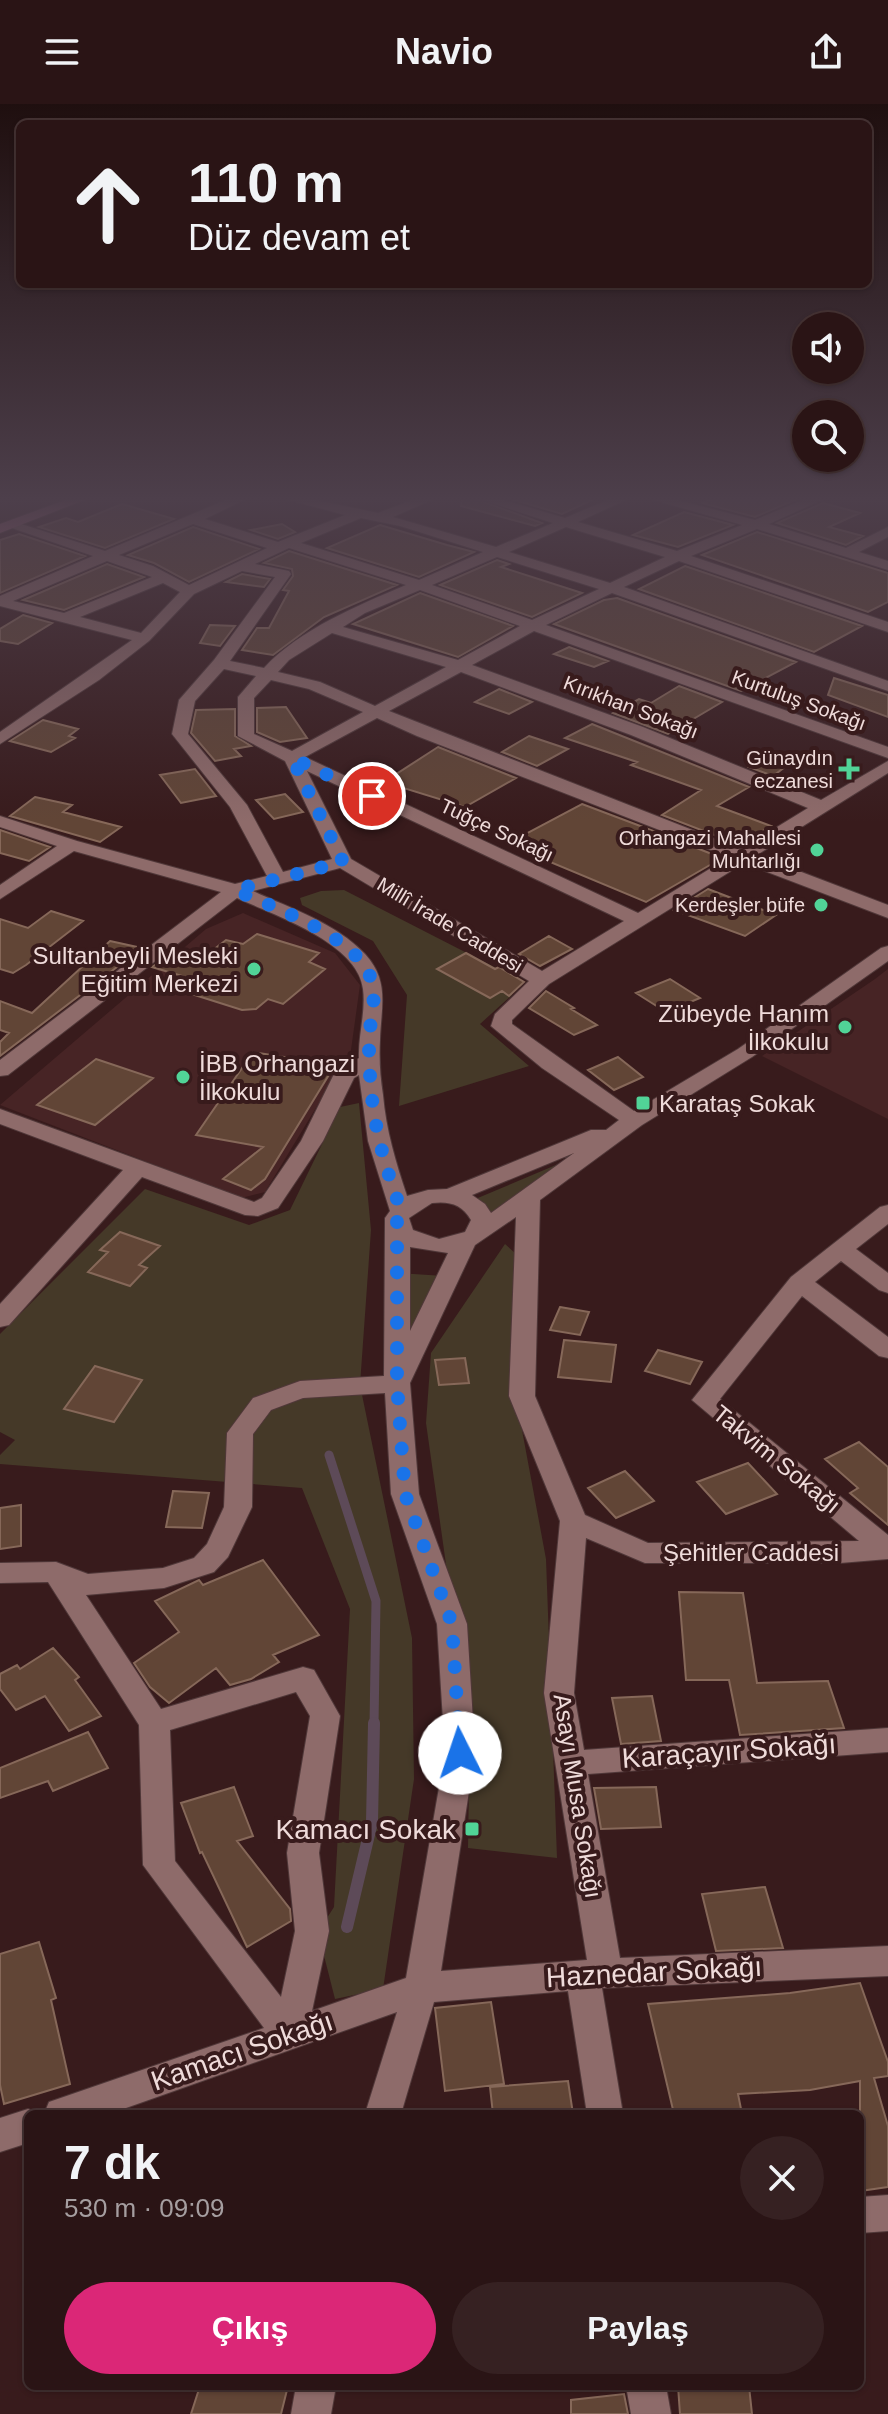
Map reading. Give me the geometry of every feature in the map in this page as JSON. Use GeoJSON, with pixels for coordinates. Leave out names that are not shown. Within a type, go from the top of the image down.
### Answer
{"type":"FeatureCollection","features":[{"type":"Feature","properties":{"kind":"street"},"geometry":{"type":"LineString","coordinates":[[17,607],[144,638]]}},
{"type":"Feature","properties":{"kind":"street"},"geometry":{"type":"LineString","coordinates":[[66,618],[93,607]]}},
{"type":"Feature","properties":{"kind":"street"},"geometry":{"type":"LineString","coordinates":[[0,739],[93,677],[144,638],[174,607]]}},
{"type":"Feature","properties":{"kind":"street"},"geometry":{"type":"LineString","coordinates":[[260,607],[220,663],[187,700],[180,734],[238,805],[278,880]]}},
{"type":"Feature","properties":{"kind":"street"},"geometry":{"type":"LineString","coordinates":[[266,675],[283,657],[367,607]]}},
{"type":"Feature","properties":{"kind":"street","name":"Kurtuluş Sokağı"},"geometry":{"type":"LineString","coordinates":[[479,607],[888,753]]}},
{"type":"Feature","properties":{"kind":"street"},"geometry":{"type":"LineString","coordinates":[[0,1070],[235,890],[343,862],[292,758],[572,607]]}},
{"type":"Feature","properties":{"kind":"street"},"geometry":{"type":"LineString","coordinates":[[665,607],[888,686]]}},
{"type":"Feature","properties":{"kind":"street"},"geometry":{"type":"LineString","coordinates":[[828,607],[888,627]]}},
{"type":"Feature","properties":{"kind":"street","name":"Kırıkhan Sokağı"},"geometry":{"type":"LineString","coordinates":[[330,628],[460,666],[637,731],[822,807]]}},
{"type":"Feature","properties":{"kind":"street"},"geometry":{"type":"LineString","coordinates":[[220,663],[314,685],[423,732],[888,912]]}},
{"type":"Feature","properties":{"kind":"street","name":"Tuğçe Sokağı"},"geometry":{"type":"LineString","coordinates":[[266,675],[246,697],[246,736],[640,921]]}},
{"type":"Feature","properties":{"kind":"street"},"geometry":{"type":"LineString","coordinates":[[634,1120],[574,1083],[501,1026],[502,1018],[542,980],[888,766]]}},
{"type":"Feature","properties":{"kind":"street"},"geometry":{"type":"LineString","coordinates":[[0,821],[71,845],[235,890],[307,924],[349,949],[368,971],[375,996],[369,1041],[372,1101],[403,1234],[424,1245],[438,1247],[470,1239],[634,1120],[745,1053],[888,952]]}},
{"type":"Feature","properties":{"kind":"street"},"geometry":{"type":"LineString","coordinates":[[0,893],[71,845]]}},
{"type":"Feature","properties":{"kind":"street","name":"Millî İrade Caddesi"},"geometry":{"type":"LineString","coordinates":[[343,862],[542,980]]}},
{"type":"Feature","properties":{"kind":"street"},"geometry":{"type":"LineString","coordinates":[[0,1116],[245,1208],[258,1209],[270,1203],[312,1141],[345,1074],[370,1060]]}},
{"type":"Feature","properties":{"kind":"street"},"geometry":{"type":"LineString","coordinates":[[384,2110],[421,1988],[460,1753],[452,1624],[405,1494],[397,1384],[400,1218],[410,1203],[442,1196],[634,1120]]}},
{"type":"Feature","properties":{"kind":"street"},"geometry":{"type":"LineString","coordinates":[[0,1319],[137,1169]]}},
{"type":"Feature","properties":{"kind":"street"},"geometry":{"type":"LineString","coordinates":[[389,1177],[442,1196],[462,1199],[480,1211],[482,1228],[470,1239],[397,1384]]}},
{"type":"Feature","properties":{"kind":"street","name":"Asayı Musa Sokağı"},"geometry":{"type":"LineString","coordinates":[[528,1198],[522,1396],[574,1521],[559,1693],[571,1763],[595,1974],[605,2110]]}},
{"type":"Feature","properties":{"kind":"street"},"geometry":{"type":"LineString","coordinates":[[888,1212],[800,1282],[888,1350]]}},
{"type":"Feature","properties":{"kind":"street"},"geometry":{"type":"LineString","coordinates":[[840,1249],[888,1285]]}},
{"type":"Feature","properties":{"kind":"street","name":"Takvim Sokağı"},"geometry":{"type":"LineString","coordinates":[[800,1282],[705,1400],[887,1549]]}},
{"type":"Feature","properties":{"kind":"street"},"geometry":{"type":"LineString","coordinates":[[0,1573],[56,1572],[86,1585],[164,1578],[204,1565],[218,1550],[238,1507],[240,1433],[262,1404],[300,1390],[397,1384]]}},
{"type":"Feature","properties":{"kind":"street","name":"Şehitler Caddesi"},"geometry":{"type":"LineString","coordinates":[[574,1521],[645,1553],[840,1553],[887,1549]]}},
{"type":"Feature","properties":{"kind":"street"},"geometry":{"type":"LineString","coordinates":[[56,1572],[154,1723],[159,1865],[290,2035]]}},
{"type":"Feature","properties":{"kind":"street"},"geometry":{"type":"LineString","coordinates":[[154,1723],[303,1678],[325,1716],[303,1853],[312,1931],[290,2035]]}},
{"type":"Feature","properties":{"kind":"street","name":"Karaçayır Sokağı"},"geometry":{"type":"LineString","coordinates":[[571,1763],[888,1740]]}},
{"type":"Feature","properties":{"kind":"street","name":"Haznedar Sokağı"},"geometry":{"type":"LineString","coordinates":[[421,1988],[595,1974],[888,1961]]}},
{"type":"Feature","properties":{"kind":"street","name":"Kamacı Sokağı"},"geometry":{"type":"LineString","coordinates":[[74,2110],[421,1988]]}},
{"type":"Feature","properties":{"kind":"street"},"geometry":{"type":"LineString","coordinates":[[0,2135],[24,2127]]}},
{"type":"Feature","properties":{"kind":"street"},"geometry":{"type":"LineString","coordinates":[[864,2215],[888,2213]]}},
{"type":"Feature","properties":{"kind":"street"},"geometry":{"type":"LineString","coordinates":[[311,2414],[315,2390]]}},
{"type":"Feature","properties":{"kind":"street"},"geometry":{"type":"LineString","coordinates":[[647,2390],[651,2414]]}},
{"type":"Feature","properties":{"kind":"shaded area"},"geometry":{"type":"Polygon","coordinates":[[[344,890],[504,972],[515,985],[512,995],[480,1024],[529,1066],[399,1106],[407,995],[373,941],[302,905],[300,898],[321,891],[344,890]]]}},
{"type":"Feature","properties":{"kind":"shaded area","name":"İBB Orhangazi İlkokulu"},"geometry":{"type":"Polygon","coordinates":[[[243,913],[335,953],[360,985],[351,1050],[265,1192],[241,1198],[0,1105],[206,929],[243,913]]]}},
{"type":"Feature","properties":{"kind":"shaded area","name":"Zübeyde Hanım İlkokulu"},"geometry":{"type":"Polygon","coordinates":[[[888,969],[888,1119],[762,1056],[875,979],[888,969]]]}},
{"type":"Feature","properties":{"kind":"shaded area"},"geometry":{"type":"Polygon","coordinates":[[[359,1103],[371,1230],[360,1385],[412,1638],[414,1779],[383,1989],[335,1999],[318,1932],[334,1907],[350,1609],[302,1488],[0,1464],[0,1455],[15,1440],[0,1432],[0,1334],[145,1189],[249,1225],[290,1210],[340,1107],[359,1103]]]}},
{"type":"Feature","properties":{"kind":"shaded area"},"geometry":{"type":"Polygon","coordinates":[[[608,1143],[499,1220],[473,1200],[608,1143]]]}},
{"type":"Feature","properties":{"kind":"shaded area"},"geometry":{"type":"Polygon","coordinates":[[[505,1244],[517,1255],[514,1387],[546,1559],[557,1858],[468,1848],[469,1783],[457,1642],[426,1423],[431,1353],[505,1244]]]}},
{"type":"Feature","properties":{"kind":"shaded area"},"geometry":{"type":"Polygon","coordinates":[[[398,1273],[444,1276],[398,1359],[398,1273]]]}},
{"type":"Feature","properties":{"kind":"building"},"geometry":{"type":"Polygon","coordinates":[[[280,607],[347,607],[324,617],[273,655],[242,650],[257,628],[269,628],[280,607]]]}},
{"type":"Feature","properties":{"kind":"building"},"geometry":{"type":"Polygon","coordinates":[[[390,607],[459,607],[513,626],[458,657],[353,624],[390,607]]]}},
{"type":"Feature","properties":{"kind":"building"},"geometry":{"type":"Polygon","coordinates":[[[503,607],[553,607],[532,617],[503,607]]]}},
{"type":"Feature","properties":{"kind":"building"},"geometry":{"type":"Polygon","coordinates":[[[590,607],[642,607],[796,662],[741,691],[554,624],[590,607]]]}},
{"type":"Feature","properties":{"kind":"building"},"geometry":{"type":"Polygon","coordinates":[[[688,607],[805,607],[862,626],[814,652],[688,607]]]}},
{"type":"Feature","properties":{"kind":"building"},"geometry":{"type":"Polygon","coordinates":[[[853,607],[878,607],[868,612],[853,607]]]}},
{"type":"Feature","properties":{"kind":"building"},"geometry":{"type":"Polygon","coordinates":[[[23,615],[52,623],[18,644],[0,641],[0,629],[23,615]]]}},
{"type":"Feature","properties":{"kind":"building"},"geometry":{"type":"Polygon","coordinates":[[[210,625],[235,626],[220,646],[200,643],[210,625]]]}},
{"type":"Feature","properties":{"kind":"building"},"geometry":{"type":"Polygon","coordinates":[[[569,647],[608,661],[594,667],[554,654],[569,647]]]}},
{"type":"Feature","properties":{"kind":"building"},"geometry":{"type":"Polygon","coordinates":[[[834,678],[888,695],[888,717],[828,695],[834,678]]]}},
{"type":"Feature","properties":{"kind":"building"},"geometry":{"type":"Polygon","coordinates":[[[679,686],[722,702],[668,734],[613,713],[639,699],[651,703],[679,686]]]}},
{"type":"Feature","properties":{"kind":"building"},"geometry":{"type":"Polygon","coordinates":[[[499,689],[532,702],[509,714],[475,702],[499,689]]]}},
{"type":"Feature","properties":{"kind":"building"},"geometry":{"type":"Polygon","coordinates":[[[286,707],[307,738],[280,742],[257,732],[257,708],[286,707]]]}},
{"type":"Feature","properties":{"kind":"building"},"geometry":{"type":"Polygon","coordinates":[[[235,709],[235,736],[251,746],[234,749],[241,756],[215,761],[191,733],[196,710],[235,709]]]}},
{"type":"Feature","properties":{"kind":"building"},"geometry":{"type":"Polygon","coordinates":[[[43,720],[78,729],[69,736],[75,738],[51,752],[10,741],[43,720]]]}},
{"type":"Feature","properties":{"kind":"building"},"geometry":{"type":"Polygon","coordinates":[[[592,724],[749,787],[717,806],[771,826],[740,845],[662,815],[701,790],[631,765],[637,762],[565,738],[592,724]]]}},
{"type":"Feature","properties":{"kind":"building"},"geometry":{"type":"Polygon","coordinates":[[[529,736],[568,749],[537,766],[502,752],[529,736]]]}},
{"type":"Feature","properties":{"kind":"building"},"geometry":{"type":"Polygon","coordinates":[[[438,747],[516,778],[465,807],[384,782],[438,747]]]}},
{"type":"Feature","properties":{"kind":"building"},"geometry":{"type":"Polygon","coordinates":[[[770,753],[794,760],[773,776],[749,767],[770,753]]]}},
{"type":"Feature","properties":{"kind":"building"},"geometry":{"type":"Polygon","coordinates":[[[195,769],[216,796],[181,803],[160,775],[195,769]]]}},
{"type":"Feature","properties":{"kind":"building"},"geometry":{"type":"Polygon","coordinates":[[[285,794],[303,812],[274,819],[256,800],[285,794]]]}},
{"type":"Feature","properties":{"kind":"building"},"geometry":{"type":"Polygon","coordinates":[[[35,797],[72,805],[63,812],[121,827],[100,842],[10,816],[35,797]]]}},
{"type":"Feature","properties":{"kind":"building"},"geometry":{"type":"Polygon","coordinates":[[[582,804],[722,858],[646,902],[507,844],[582,804]]]}},
{"type":"Feature","properties":{"kind":"building"},"geometry":{"type":"Polygon","coordinates":[[[0,830],[50,847],[29,861],[0,853],[0,830]]]}},
{"type":"Feature","properties":{"kind":"building"},"geometry":{"type":"Polygon","coordinates":[[[708,889],[776,915],[745,936],[674,910],[708,889]]]}},
{"type":"Feature","properties":{"kind":"building"},"geometry":{"type":"Polygon","coordinates":[[[51,911],[83,921],[13,973],[0,969],[0,919],[28,928],[51,911]]]}},
{"type":"Feature","properties":{"kind":"building"},"geometry":{"type":"Polygon","coordinates":[[[257,934],[319,953],[309,962],[325,969],[283,1004],[268,999],[256,1009],[242,1010],[179,990],[192,979],[152,967],[170,954],[200,960],[226,940],[243,944],[257,934]]]}},
{"type":"Feature","properties":{"kind":"building"},"geometry":{"type":"Polygon","coordinates":[[[549,936],[572,949],[540,966],[519,954],[549,936]]]}},
{"type":"Feature","properties":{"kind":"building"},"geometry":{"type":"Polygon","coordinates":[[[110,941],[142,948],[0,1056],[0,1042],[9,1033],[0,1030],[0,1001],[32,1013],[110,941]]]}},
{"type":"Feature","properties":{"kind":"building"},"geometry":{"type":"Polygon","coordinates":[[[466,953],[524,982],[509,996],[502,991],[490,998],[437,969],[466,953]]]}},
{"type":"Feature","properties":{"kind":"building"},"geometry":{"type":"Polygon","coordinates":[[[670,979],[700,998],[666,1012],[636,993],[670,979]]]}},
{"type":"Feature","properties":{"kind":"building"},"geometry":{"type":"Polygon","coordinates":[[[546,991],[597,1025],[574,1035],[529,1008],[546,991]]]}},
{"type":"Feature","properties":{"kind":"building"},"geometry":{"type":"Polygon","coordinates":[[[253,1052],[335,1065],[265,1179],[251,1190],[223,1179],[263,1147],[196,1135],[253,1052]]]}},
{"type":"Feature","properties":{"kind":"building"},"geometry":{"type":"Polygon","coordinates":[[[618,1057],[643,1077],[614,1090],[588,1070],[618,1057]]]}},
{"type":"Feature","properties":{"kind":"building"},"geometry":{"type":"Polygon","coordinates":[[[96,1059],[153,1078],[95,1125],[37,1105],[96,1059]]]}},
{"type":"Feature","properties":{"kind":"building"},"geometry":{"type":"Polygon","coordinates":[[[120,1232],[160,1246],[139,1265],[147,1268],[130,1286],[88,1272],[108,1252],[100,1250],[120,1232]]]}},
{"type":"Feature","properties":{"kind":"building"},"geometry":{"type":"Polygon","coordinates":[[[560,1307],[589,1312],[580,1335],[550,1330],[560,1307]]]}},
{"type":"Feature","properties":{"kind":"building"},"geometry":{"type":"Polygon","coordinates":[[[564,1340],[616,1345],[611,1382],[558,1377],[564,1340]]]}},
{"type":"Feature","properties":{"kind":"building"},"geometry":{"type":"Polygon","coordinates":[[[658,1350],[702,1362],[690,1384],[645,1371],[658,1350]]]}},
{"type":"Feature","properties":{"kind":"building"},"geometry":{"type":"Polygon","coordinates":[[[465,1358],[469,1383],[439,1385],[435,1360],[465,1358]]]}},
{"type":"Feature","properties":{"kind":"building"},"geometry":{"type":"Polygon","coordinates":[[[95,1366],[142,1380],[114,1422],[64,1409],[95,1366]]]}},
{"type":"Feature","properties":{"kind":"building"},"geometry":{"type":"Polygon","coordinates":[[[859,1442],[888,1467],[888,1525],[850,1493],[858,1488],[825,1459],[859,1442]]]}},
{"type":"Feature","properties":{"kind":"building"},"geometry":{"type":"Polygon","coordinates":[[[748,1463],[777,1494],[726,1514],[697,1482],[748,1463]]]}},
{"type":"Feature","properties":{"kind":"building"},"geometry":{"type":"Polygon","coordinates":[[[625,1471],[654,1501],[616,1518],[588,1488],[625,1471]]]}},
{"type":"Feature","properties":{"kind":"building"},"geometry":{"type":"Polygon","coordinates":[[[173,1491],[209,1493],[202,1528],[166,1527],[173,1491]]]}},
{"type":"Feature","properties":{"kind":"building"},"geometry":{"type":"Polygon","coordinates":[[[21,1505],[21,1546],[0,1549],[0,1508],[21,1505]]]}},
{"type":"Feature","properties":{"kind":"building"},"geometry":{"type":"Polygon","coordinates":[[[263,1560],[319,1635],[273,1655],[279,1662],[251,1679],[230,1685],[216,1668],[169,1703],[150,1687],[134,1663],[179,1632],[155,1601],[199,1580],[203,1585],[263,1560]]]}},
{"type":"Feature","properties":{"kind":"building"},"geometry":{"type":"Polygon","coordinates":[[[679,1592],[743,1593],[757,1683],[828,1681],[844,1728],[740,1735],[729,1680],[686,1680],[679,1592]]]}},
{"type":"Feature","properties":{"kind":"building"},"geometry":{"type":"Polygon","coordinates":[[[53,1648],[79,1677],[75,1680],[101,1716],[69,1731],[45,1696],[16,1710],[0,1689],[0,1674],[17,1665],[20,1669],[53,1648]]]}},
{"type":"Feature","properties":{"kind":"building"},"geometry":{"type":"Polygon","coordinates":[[[652,1696],[661,1741],[621,1744],[612,1698],[652,1696]]]}},
{"type":"Feature","properties":{"kind":"building"},"geometry":{"type":"Polygon","coordinates":[[[88,1732],[108,1768],[53,1791],[48,1781],[0,1798],[0,1768],[88,1732]]]}},
{"type":"Feature","properties":{"kind":"building"},"geometry":{"type":"Polygon","coordinates":[[[234,1787],[253,1836],[237,1841],[290,1909],[291,1921],[247,1947],[200,1853],[181,1803],[234,1787]]]}},
{"type":"Feature","properties":{"kind":"building"},"geometry":{"type":"Polygon","coordinates":[[[656,1787],[661,1827],[601,1829],[594,1788],[656,1787]]]}},
{"type":"Feature","properties":{"kind":"building"},"geometry":{"type":"Polygon","coordinates":[[[765,1887],[783,1948],[716,1951],[702,1894],[765,1887]]]}},
{"type":"Feature","properties":{"kind":"building"},"geometry":{"type":"Polygon","coordinates":[[[39,1942],[56,1998],[51,2000],[70,2084],[4,2104],[0,2085],[0,1954],[39,1942]]]}},
{"type":"Feature","properties":{"kind":"building"},"geometry":{"type":"Polygon","coordinates":[[[860,1983],[888,2062],[888,2076],[874,2078],[888,2126],[888,2187],[864,2190],[864,2110],[860,2110],[860,2081],[810,2090],[738,2094],[741,2110],[673,2110],[648,2004],[790,1993],[860,1983]]]}},
{"type":"Feature","properties":{"kind":"building"},"geometry":{"type":"Polygon","coordinates":[[[491,2002],[504,2084],[445,2091],[435,2008],[491,2002]]]}},
{"type":"Feature","properties":{"kind":"building"},"geometry":{"type":"Polygon","coordinates":[[[568,2081],[572,2110],[493,2110],[490,2087],[568,2081]]]}},
{"type":"Feature","properties":{"kind":"building"},"geometry":{"type":"Polygon","coordinates":[[[199,2390],[287,2390],[281,2414],[191,2414],[199,2390]]]}},
{"type":"Feature","properties":{"kind":"building"},"geometry":{"type":"Polygon","coordinates":[[[678,2390],[749,2390],[752,2414],[680,2414],[678,2390]]]}},
{"type":"Feature","properties":{"kind":"building"},"geometry":{"type":"Polygon","coordinates":[[[624,2394],[628,2414],[571,2414],[571,2400],[624,2394]]]}},
{"type":"Feature","properties":{"kind":"waterway"},"geometry":{"type":"LineString","coordinates":[[329,1455],[376,1601],[374,1725]]}},
{"type":"Feature","properties":{"kind":"waterway"},"geometry":{"type":"LineString","coordinates":[[347,1927],[372,1822],[374,1723]]}},
{"type":"Feature","properties":{"kind":"place","name":"Günaydın eczanesi"},"geometry":{"type":"Point","coordinates":[849,769]}},
{"type":"Feature","properties":{"kind":"place","name":"Orhangazi Mahallesi Muhtarlığı"},"geometry":{"type":"Point","coordinates":[817,850]}},
{"type":"Feature","properties":{"kind":"place","name":"Kerdeşler büfe"},"geometry":{"type":"Point","coordinates":[821,905]}},
{"type":"Feature","properties":{"kind":"place","name":"Sultanbeyli Mesleki Eğitim Merkezi"},"geometry":{"type":"Point","coordinates":[254,969]}},
{"type":"Feature","properties":{"kind":"place","name":"Zübeyde Hanım İlkokulu"},"geometry":{"type":"Point","coordinates":[845,1027]}},
{"type":"Feature","properties":{"kind":"place","name":"İBB Orhangazi İlkokulu"},"geometry":{"type":"Point","coordinates":[183,1077]}},
{"type":"Feature","properties":{"kind":"place","name":"Karataş Sokak"},"geometry":{"type":"Point","coordinates":[643,1103]}},
{"type":"Feature","properties":{"kind":"place","name":"Kamacı Sokak"},"geometry":{"type":"Point","coordinates":[472,1829]}},
{"type":"Feature","properties":{"kind":"route"},"geometry":{"type":"LineString","coordinates":[[372,796],[292,758],[343,862],[235,890],[307,924],[349,949],[368,971],[375,996],[369,1041],[372,1101],[389,1177],[401,1210],[397,1218],[397,1384],[405,1494],[452,1624],[460,1753]]}}]}
